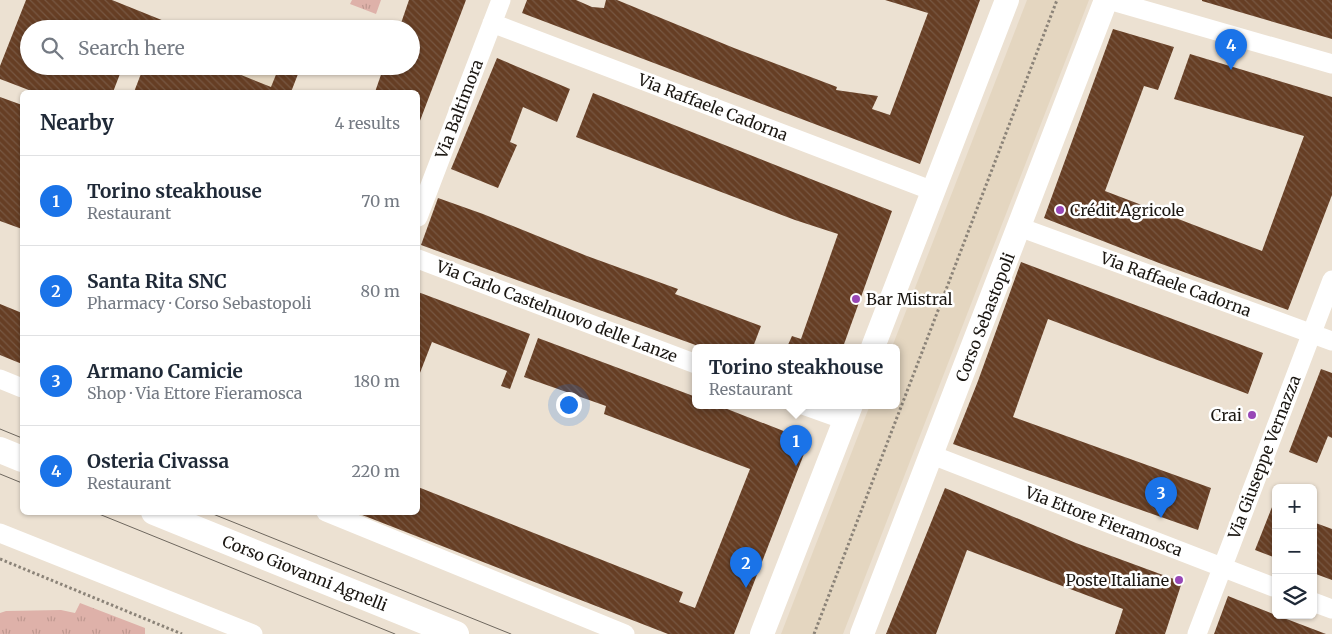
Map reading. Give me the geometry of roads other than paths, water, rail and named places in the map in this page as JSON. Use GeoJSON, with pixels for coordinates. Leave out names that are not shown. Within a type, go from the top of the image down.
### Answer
{"type":"FeatureCollection","features":[{"type":"Feature","properties":{"kind":"main road"},"geometry":{"type":"LineString","coordinates":[[0,450],[20,458]]}},
{"type":"Feature","properties":{"kind":"main road","name":"Corso Giovanni Agnelli"},"geometry":{"type":"LineString","coordinates":[[161,515],[456,634]]}},
{"type":"Feature","properties":{"kind":"street","name":"Via Baltimora"},"geometry":{"type":"LineString","coordinates":[[420,213],[501,0]]}},
{"type":"Feature","properties":{"kind":"street"},"geometry":{"type":"LineString","coordinates":[[874,344],[1008,0]]}},
{"type":"Feature","properties":{"kind":"street"},"geometry":{"type":"LineString","coordinates":[[1108,0],[1332,64]]}},
{"type":"Feature","properties":{"kind":"street","name":"Corso Sebastopoli"},"geometry":{"type":"LineString","coordinates":[[862,634],[1108,0]]}},
{"type":"Feature","properties":{"kind":"street","name":"Via Raffaele Cadorna"},"geometry":{"type":"LineString","coordinates":[[492,24],[933,191]]}},
{"type":"Feature","properties":{"kind":"street","name":"Via Raffaele Cadorna"},"geometry":{"type":"LineString","coordinates":[[1019,227],[1332,341]]}},
{"type":"Feature","properties":{"kind":"street","name":"Via Carlo Castelnuovo delle Lanze"},"geometry":{"type":"LineString","coordinates":[[420,259],[692,362]]}},
{"type":"Feature","properties":{"kind":"street","name":"Via Giuseppe Vernazza"},"geometry":{"type":"LineString","coordinates":[[1197,634],[1332,280]]}},
{"type":"Feature","properties":{"kind":"street"},"geometry":{"type":"LineString","coordinates":[[0,379],[20,387]]}},
{"type":"Feature","properties":{"kind":"street"},"geometry":{"type":"LineString","coordinates":[[762,634],[848,413],[826,409]]}},
{"type":"Feature","properties":{"kind":"street","name":"Via Ettore Fieramosca"},"geometry":{"type":"LineString","coordinates":[[932,455],[1272,586]]}},
{"type":"Feature","properties":{"kind":"street"},"geometry":{"type":"LineString","coordinates":[[333,515],[625,634]]}},
{"type":"Feature","properties":{"kind":"street"},"geometry":{"type":"LineString","coordinates":[[0,533],[253,634]]}},
{"type":"Feature","properties":{"kind":"street"},"geometry":{"type":"LineString","coordinates":[[1317,603],[1332,609]]}},
{"type":"Feature","properties":{"kind":"tram line"},"geometry":{"type":"LineString","coordinates":[[0,429],[20,437]]}},
{"type":"Feature","properties":{"kind":"tram line"},"geometry":{"type":"LineString","coordinates":[[0,474],[20,482]]}},
{"type":"Feature","properties":{"kind":"tram line"},"geometry":{"type":"LineString","coordinates":[[101,515],[395,634]]}},
{"type":"Feature","properties":{"kind":"tram line"},"geometry":{"type":"LineString","coordinates":[[215,515],[511,634]]}},
{"type":"Feature","properties":{"kind":"place","name":"Osteria Civassa"},"geometry":{"type":"Point","coordinates":[1231,70]}},
{"type":"Feature","properties":{"kind":"place","name":"Crédit Agricole"},"geometry":{"type":"Point","coordinates":[1060,210]}},
{"type":"Feature","properties":{"kind":"place","name":"Bar Mistral"},"geometry":{"type":"Point","coordinates":[856,299]}},
{"type":"Feature","properties":{"kind":"place","name":"Crai"},"geometry":{"type":"Point","coordinates":[1252,415]}},
{"type":"Feature","properties":{"kind":"place","name":"Torino steakhouse"},"geometry":{"type":"Point","coordinates":[796,466]}},
{"type":"Feature","properties":{"kind":"place","name":"Armano Camicie"},"geometry":{"type":"Point","coordinates":[1161,518]}},
{"type":"Feature","properties":{"kind":"place","name":"Poste Italiane"},"geometry":{"type":"Point","coordinates":[1179,580]}},
{"type":"Feature","properties":{"kind":"place","name":"Santa Rita SNC"},"geometry":{"type":"Point","coordinates":[746,588]}}]}
